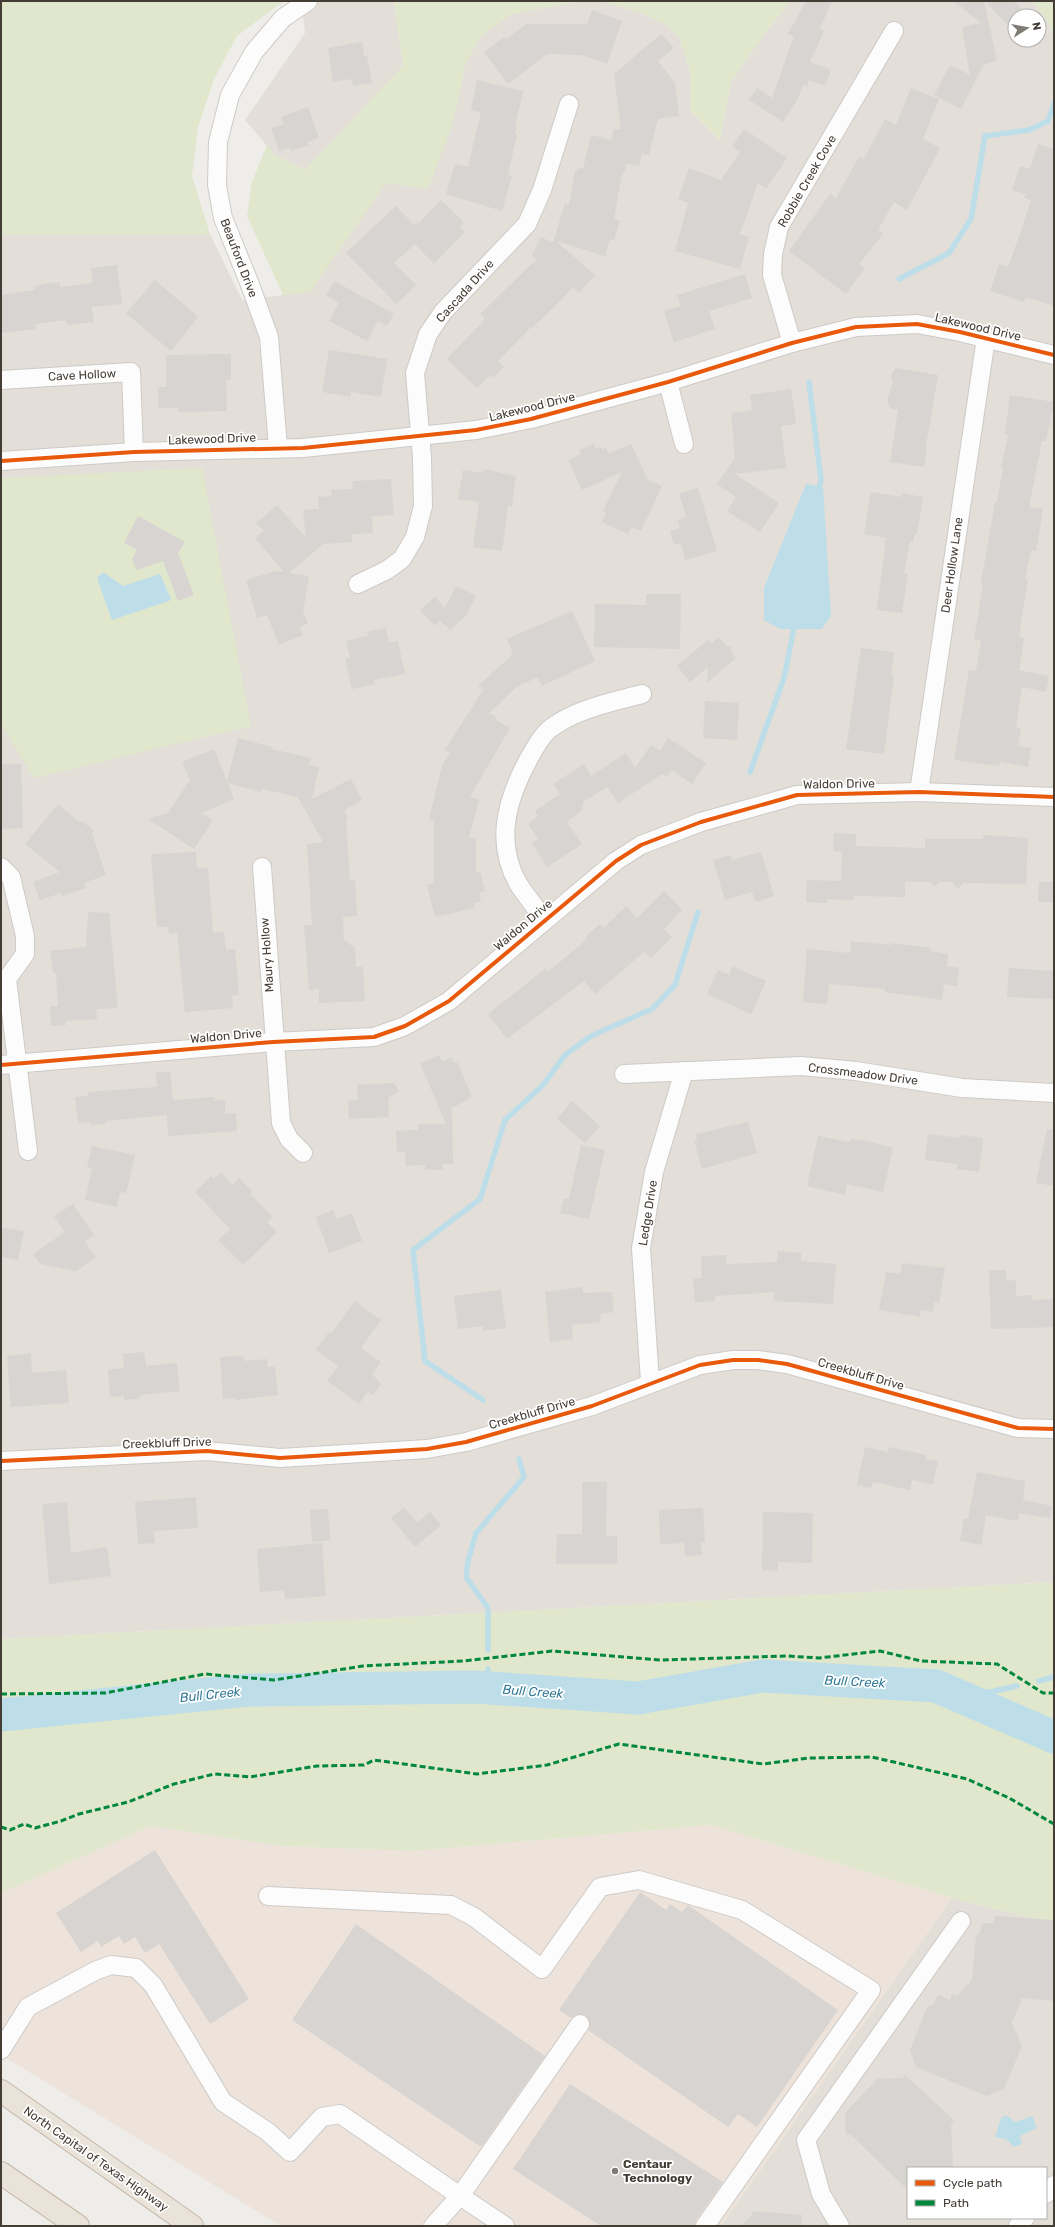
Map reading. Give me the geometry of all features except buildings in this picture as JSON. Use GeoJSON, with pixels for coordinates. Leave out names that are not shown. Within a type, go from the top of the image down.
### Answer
{"type":"FeatureCollection","features":[{"type":"Feature","properties":{"kind":"highway","name":"North Capital of Texas Highway"},"geometry":{"type":"LineString","coordinates":[[1,2091],[192,2226]]}},
{"type":"Feature","properties":{"kind":"highway"},"geometry":{"type":"LineString","coordinates":[[1,2173],[78,2226]]}},
{"type":"Feature","properties":{"kind":"street","name":"Beauford Drive"},"geometry":{"type":"LineString","coordinates":[[278,448],[269,337],[223,218],[217,185],[218,142],[230,95],[254,52],[283,18],[308,1]]}},
{"type":"Feature","properties":{"kind":"street","name":"Robbie Creek Cove"},"geometry":{"type":"LineString","coordinates":[[792,343],[772,275],[773,254],[779,227],[894,32]]}},
{"type":"Feature","properties":{"kind":"street","name":"Cascada Drive"},"geometry":{"type":"LineString","coordinates":[[358,584],[388,570],[402,559],[415,537],[423,506],[420,435],[415,373],[428,334],[443,312],[527,224],[542,190],[570,104]]}},
{"type":"Feature","properties":{"kind":"street","name":"Lakewood Drive"},"geometry":{"type":"LineString","coordinates":[[1,461],[134,452],[303,448],[476,430],[531,419],[668,382],[792,343],[856,327],[917,324],[986,338],[1054,355]]}},
{"type":"Feature","properties":{"kind":"street","name":"Deer Hollow Lane"},"geometry":{"type":"LineString","coordinates":[[919,792],[986,338]]}},
{"type":"Feature","properties":{"kind":"street","name":"Cave Hollow"},"geometry":{"type":"LineString","coordinates":[[1,380],[130,372],[134,452]]}},
{"type":"Feature","properties":{"kind":"street"},"geometry":{"type":"LineString","coordinates":[[668,382],[684,444]]}},
{"type":"Feature","properties":{"kind":"street"},"geometry":{"type":"LineString","coordinates":[[544,919],[519,884],[507,853],[505,822],[512,793],[529,758],[550,728],[569,718],[599,706],[642,694]]}},
{"type":"Feature","properties":{"kind":"street","name":"Waldon Drive"},"geometry":{"type":"LineString","coordinates":[[10,1064],[273,1042],[374,1037],[404,1026],[449,1001],[544,919],[616,861],[640,845],[701,822],[797,795],[919,792],[1054,797]]}},
{"type":"Feature","properties":{"kind":"street"},"geometry":{"type":"LineString","coordinates":[[1,867],[11,877],[25,936],[25,954],[4,978],[10,1064],[28,1151]]}},
{"type":"Feature","properties":{"kind":"street","name":"Maury Hollow"},"geometry":{"type":"LineString","coordinates":[[262,868],[273,1042],[281,1123],[289,1139],[303,1153]]}},
{"type":"Feature","properties":{"kind":"street","name":"Crossmeadow Drive"},"geometry":{"type":"LineString","coordinates":[[624,1074],[801,1066],[856,1070],[962,1088],[1054,1093]]}},
{"type":"Feature","properties":{"kind":"street","name":"Ledge Drive"},"geometry":{"type":"LineString","coordinates":[[650,1382],[641,1248],[654,1172],[684,1071]]}},
{"type":"Feature","properties":{"kind":"street","name":"Creekbluff Drive"},"geometry":{"type":"LineString","coordinates":[[1,1461],[207,1451],[280,1458],[427,1449],[466,1442],[592,1406],[650,1382],[700,1365],[733,1360],[758,1360],[787,1364],[1018,1428],[1054,1429]]}},
{"type":"Feature","properties":{"kind":"street"},"geometry":{"type":"LineString","coordinates":[[268,1896],[451,1905],[474,1917],[542,1969],[600,1887],[639,1880],[742,1910],[870,1990],[705,2226]]}},
{"type":"Feature","properties":{"kind":"street"},"geometry":{"type":"LineString","coordinates":[[840,2226],[821,2194],[806,2140],[961,1921]]}},
{"type":"Feature","properties":{"kind":"street"},"geometry":{"type":"LineString","coordinates":[[1,2050],[28,2008],[95,1971],[111,1965],[136,1968],[153,1985],[223,2102],[268,2132],[290,2152],[322,2117],[340,2114],[505,2226]]}},
{"type":"Feature","properties":{"kind":"street"},"geometry":{"type":"LineString","coordinates":[[433,2226],[460,2196],[580,2024]]}},
{"type":"Feature","properties":{"kind":"street"},"geometry":{"type":"LineString","coordinates":[[1047,2193],[1054,2185]]}},
{"type":"Feature","properties":{"kind":"shaded area"},"geometry":{"type":"Polygon","coordinates":[[[301,1],[394,1],[403,66],[305,170],[275,155],[245,120],[305,33],[301,1]]]}},
{"type":"Feature","properties":{"kind":"shaded area"},"geometry":{"type":"Polygon","coordinates":[[[581,1],[601,1],[641,13],[665,24],[679,37],[690,70],[691,111],[720,140],[731,82],[765,33],[791,1],[1031,1],[1037,8],[1007,8],[1007,48],[1047,48],[1047,21],[1054,33],[1054,1582],[1,1639],[1,235],[210,234],[242,300],[309,292],[386,183],[453,123],[465,65],[481,36],[511,14],[581,1]]]}},
{"type":"Feature","properties":{"kind":"shaded area"},"geometry":{"type":"Polygon","coordinates":[[[711,1825],[952,1898],[721,2226],[281,2226],[1,2055],[1,1893],[151,1826],[281,1846],[413,1851],[711,1825]]]}},
{"type":"Feature","properties":{"kind":"shaded area"},"geometry":{"type":"Polygon","coordinates":[[[952,1898],[1054,1924],[1054,2226],[721,2226],[952,1898]]]}},
{"type":"Feature","properties":{"kind":"green space"},"geometry":{"type":"Polygon","coordinates":[[[1,1],[284,1],[237,36],[214,79],[198,127],[192,176],[210,234],[1,235],[1,1]]]}},
{"type":"Feature","properties":{"kind":"green space"},"geometry":{"type":"Polygon","coordinates":[[[394,1],[581,1],[511,14],[481,36],[465,65],[453,123],[428,189],[386,183],[310,292],[283,295],[247,216],[252,182],[267,145],[275,155],[305,170],[403,66],[394,1]]]}},
{"type":"Feature","properties":{"kind":"green space"},"geometry":{"type":"Polygon","coordinates":[[[601,1],[791,1],[765,33],[731,82],[720,140],[691,111],[690,70],[679,37],[665,24],[641,13],[601,1]]]}},
{"type":"Feature","properties":{"kind":"green space"},"geometry":{"type":"Polygon","coordinates":[[[1031,1],[1054,1],[1054,33],[1047,21],[1047,8],[1037,8],[1031,1]]]}},
{"type":"Feature","properties":{"kind":"green space"},"geometry":{"type":"Polygon","coordinates":[[[202,468],[251,726],[34,778],[1,724],[1,478],[202,468]]]}},
{"type":"Feature","properties":{"kind":"green space"},"geometry":{"type":"Polygon","coordinates":[[[1054,1582],[1054,1924],[952,1898],[711,1825],[413,1851],[281,1846],[151,1826],[1,1893],[1,1639],[1054,1582]]]}},
{"type":"Feature","properties":{"kind":"water"},"geometry":{"type":"Polygon","coordinates":[[[806,484],[823,487],[831,616],[822,629],[780,629],[764,620],[764,588],[806,484]]]}},
{"type":"Feature","properties":{"kind":"water"},"geometry":{"type":"Polygon","coordinates":[[[103,572],[123,586],[160,574],[171,599],[169,601],[112,620],[97,578],[103,572]]]}},
{"type":"Feature","properties":{"kind":"water"},"geometry":{"type":"Polygon","coordinates":[[[1008,2116],[1015,2122],[1032,2116],[1037,2128],[1020,2136],[1022,2144],[1014,2147],[1006,2139],[995,2137],[1001,2118],[1008,2116]]]}},
{"type":"Feature","properties":{"kind":"waterway"},"geometry":{"type":"LineString","coordinates":[[899,279],[949,253],[971,219],[985,136],[1029,130],[1048,121],[1054,104]]}},
{"type":"Feature","properties":{"kind":"waterway"},"geometry":{"type":"LineString","coordinates":[[809,382],[821,480],[818,493]]}},
{"type":"Feature","properties":{"kind":"waterway"},"geometry":{"type":"LineString","coordinates":[[750,772],[784,678],[795,623]]}},
{"type":"Feature","properties":{"kind":"waterway"},"geometry":{"type":"LineString","coordinates":[[483,1400],[425,1361],[413,1250],[480,1199],[505,1120],[543,1085],[565,1055],[591,1036],[652,1009],[675,985],[698,912]]}},
{"type":"Feature","properties":{"kind":"waterway"},"geometry":{"type":"LineString","coordinates":[[488,1650],[488,1608],[466,1577],[468,1561],[476,1533],[524,1477],[519,1459]]}},
{"type":"Feature","properties":{"kind":"waterway"},"geometry":{"type":"LineString","coordinates":[[487,1688],[488,1669]]}},
{"type":"Feature","properties":{"kind":"waterway","name":"Bull Creek"},"geometry":{"type":"LineString","coordinates":[[1,1715],[248,1690],[475,1687],[638,1698],[763,1676],[936,1686],[1054,1737]]}},
{"type":"Feature","properties":{"kind":"waterway"},"geometry":{"type":"LineString","coordinates":[[1039,1681],[1054,1677]]}},
{"type":"Feature","properties":{"kind":"waterway"},"geometry":{"type":"LineString","coordinates":[[962,1698],[1017,1686]]}},
{"type":"Feature","properties":{"kind":"marked path"},"geometry":{"type":"LineString","coordinates":[[1,1694],[105,1693],[205,1674],[274,1680],[363,1666],[463,1661],[552,1651],[661,1660],[787,1656],[819,1658],[880,1651],[921,1661],[997,1664],[1043,1693],[1054,1693]]}},
{"type":"Feature","properties":{"kind":"marked path"},"geometry":{"type":"LineString","coordinates":[[1,1827],[10,1830],[24,1824],[35,1828],[61,1821],[79,1814],[128,1802],[174,1784],[214,1774],[250,1777],[317,1766],[364,1765],[374,1760],[477,1774],[547,1765],[619,1744],[763,1764],[809,1758],[872,1757],[967,1779],[1009,1798],[1054,1824]]}},
{"type":"Feature","properties":{"kind":"cycle path"},"geometry":{"type":"LineString","coordinates":[[1,461],[134,452],[303,448],[476,430],[531,419],[668,382],[792,343],[856,327],[917,324],[960,332],[1054,355]]}},
{"type":"Feature","properties":{"kind":"cycle path"},"geometry":{"type":"LineString","coordinates":[[1,1065],[273,1042],[374,1037],[405,1026],[449,1001],[616,861],[641,845],[701,822],[797,795],[919,792],[1054,797]]}},
{"type":"Feature","properties":{"kind":"cycle path"},"geometry":{"type":"LineString","coordinates":[[1,1461],[207,1451],[280,1458],[427,1449],[466,1442],[592,1406],[700,1365],[733,1360],[758,1360],[787,1364],[1018,1428],[1054,1429]]}},
{"type":"Feature","properties":{"kind":"place","name":"Centaur Technology"},"geometry":{"type":"Point","coordinates":[615,2171]}}]}
